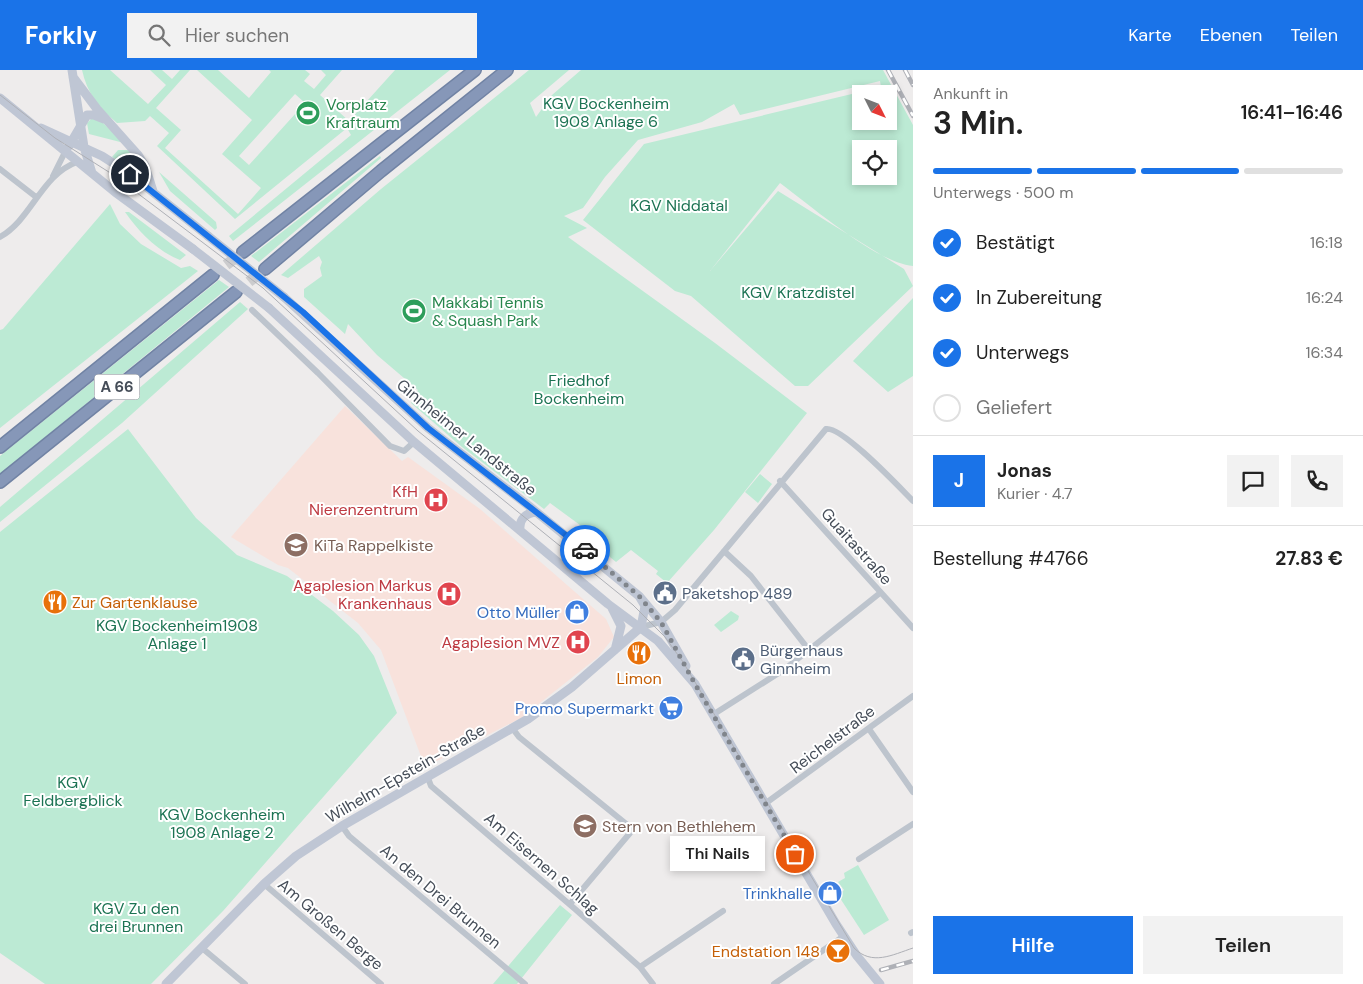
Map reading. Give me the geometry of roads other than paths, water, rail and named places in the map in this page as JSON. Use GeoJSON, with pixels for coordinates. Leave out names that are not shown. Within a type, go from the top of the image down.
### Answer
{"type":"FeatureCollection","features":[{"type":"Feature","properties":{"kind":"highway"},"geometry":{"type":"LineString","coordinates":[[243,252],[475,70]]}},
{"type":"Feature","properties":{"kind":"highway"},"geometry":{"type":"LineString","coordinates":[[265,269],[381,171],[507,70]]}},
{"type":"Feature","properties":{"kind":"highway","name":"A 66"},"geometry":{"type":"LineString","coordinates":[[0,446],[213,275]]}},
{"type":"Feature","properties":{"kind":"highway","name":"A 66"},"geometry":{"type":"LineString","coordinates":[[0,482],[236,292]]}},
{"type":"Feature","properties":{"kind":"main road"},"geometry":{"type":"LineString","coordinates":[[73,74],[106,121],[143,161],[153,192]]}},
{"type":"Feature","properties":{"kind":"main road"},"geometry":{"type":"LineString","coordinates":[[73,74],[84,147],[93,175]]}},
{"type":"Feature","properties":{"kind":"main road"},"geometry":{"type":"LineString","coordinates":[[0,98],[24,117]]}},
{"type":"Feature","properties":{"kind":"main road"},"geometry":{"type":"LineString","coordinates":[[65,152],[85,117],[90,114],[106,121]]}},
{"type":"Feature","properties":{"kind":"main road","name":"Ginnheimer Landstraße"},"geometry":{"type":"LineString","coordinates":[[24,117],[49,132],[84,147],[123,170],[153,192],[284,297],[428,428],[536,512],[639,596],[661,622],[695,684],[844,936],[878,984]]}},
{"type":"Feature","properties":{"kind":"main road","name":"Ginnheimer Landstraße"},"geometry":{"type":"LineString","coordinates":[[24,117],[93,175],[269,308],[414,442],[608,604],[641,627],[671,654],[695,684]]}},
{"type":"Feature","properties":{"kind":"main road"},"geometry":{"type":"LineString","coordinates":[[520,530],[520,523],[524,516],[536,512]]}},
{"type":"Feature","properties":{"kind":"main road"},"geometry":{"type":"LineString","coordinates":[[639,596],[644,606],[641,627]]}},
{"type":"Feature","properties":{"kind":"main road"},"geometry":{"type":"LineString","coordinates":[[608,604],[617,615],[621,626],[615,650]]}},
{"type":"Feature","properties":{"kind":"main road","name":"Wilhelm-Epstein-Straße"},"geometry":{"type":"LineString","coordinates":[[166,984],[264,884],[296,856],[342,826],[513,729],[556,700],[641,627]]}},
{"type":"Feature","properties":{"kind":"main road","name":"Wilhelm-Epstein-Straße"},"geometry":{"type":"LineString","coordinates":[[171,984],[194,956]]}},
{"type":"Feature","properties":{"kind":"street"},"geometry":{"type":"LineString","coordinates":[[50,181],[65,152]]}},
{"type":"Feature","properties":{"kind":"street"},"geometry":{"type":"LineString","coordinates":[[0,237],[16,224],[50,181],[67,167],[78,162]]}},
{"type":"Feature","properties":{"kind":"street"},"geometry":{"type":"LineString","coordinates":[[0,169],[36,197]]}},
{"type":"Feature","properties":{"kind":"street"},"geometry":{"type":"LineString","coordinates":[[252,310],[390,446],[404,451],[414,442]]}},
{"type":"Feature","properties":{"kind":"street"},"geometry":{"type":"LineString","coordinates":[[641,627],[661,622],[680,605],[822,433],[832,429],[848,440],[913,501]]}},
{"type":"Feature","properties":{"kind":"street","name":"Guaitastraße"},"geometry":{"type":"LineString","coordinates":[[780,482],[913,628]]}},
{"type":"Feature","properties":{"kind":"street"},"geometry":{"type":"LineString","coordinates":[[724,551],[751,576],[809,650]]}},
{"type":"Feature","properties":{"kind":"street"},"geometry":{"type":"LineString","coordinates":[[714,714],[785,669],[880,593]]}},
{"type":"Feature","properties":{"kind":"street","name":"Reichelstraße"},"geometry":{"type":"LineString","coordinates":[[766,803],[913,696]]}},
{"type":"Feature","properties":{"kind":"street"},"geometry":{"type":"LineString","coordinates":[[513,729],[519,737],[630,828],[630,834],[570,904]]}},
{"type":"Feature","properties":{"kind":"street"},"geometry":{"type":"LineString","coordinates":[[868,729],[913,792]]}},
{"type":"Feature","properties":{"kind":"street","name":"Am Eisernen Schlag"},"geometry":{"type":"LineString","coordinates":[[428,778],[432,786],[570,904],[640,968],[653,984]]}},
{"type":"Feature","properties":{"kind":"street"},"geometry":{"type":"LineString","coordinates":[[859,859],[913,824]]}},
{"type":"Feature","properties":{"kind":"street","name":"An den Drei Brunnen"},"geometry":{"type":"LineString","coordinates":[[342,826],[349,836],[525,984]]}},
{"type":"Feature","properties":{"kind":"street","name":"Am Großen Berge"},"geometry":{"type":"LineString","coordinates":[[264,884],[381,984]]}},
{"type":"Feature","properties":{"kind":"street"},"geometry":{"type":"LineString","coordinates":[[640,968],[723,910]]}},
{"type":"Feature","properties":{"kind":"street"},"geometry":{"type":"LineString","coordinates":[[774,984],[844,936]]}},
{"type":"Feature","properties":{"kind":"street"},"geometry":{"type":"LineString","coordinates":[[202,948],[245,984]]}},
{"type":"Feature","properties":{"kind":"tunnel"},"geometry":{"type":"LineString","coordinates":[[213,275],[243,252]]}},
{"type":"Feature","properties":{"kind":"tunnel"},"geometry":{"type":"LineString","coordinates":[[236,292],[265,269]]}},
{"type":"Feature","properties":{"kind":"tram line"},"geometry":{"type":"LineString","coordinates":[[0,95],[55,138],[112,174],[263,288],[418,431],[633,605],[665,637],[683,662],[854,948],[868,957],[875,958],[890,956],[913,948]]}},
{"type":"Feature","properties":{"kind":"railway"},"geometry":{"type":"LineString","coordinates":[[888,70],[913,116]]}},
{"type":"Feature","properties":{"kind":"railway"},"geometry":{"type":"LineString","coordinates":[[905,70],[913,85]]}},
{"type":"Feature","properties":{"kind":"railway"},"geometry":{"type":"LineString","coordinates":[[881,970],[913,961]]}},
{"type":"Feature","properties":{"kind":"place","name":"Vorplatz Kraftraum"},"geometry":{"type":"Point","coordinates":[308,113]}},
{"type":"Feature","properties":{"kind":"place","name":"Makkabi Tennis & Squash Park"},"geometry":{"type":"Point","coordinates":[414,311]}},
{"type":"Feature","properties":{"kind":"place","name":"KfH Nierenzentrum"},"geometry":{"type":"Point","coordinates":[436,500]}},
{"type":"Feature","properties":{"kind":"place","name":"KiTa Rappelkiste"},"geometry":{"type":"Point","coordinates":[296,545]}},
{"type":"Feature","properties":{"kind":"place","name":"Paketshop 489"},"geometry":{"type":"Point","coordinates":[665,593]}},
{"type":"Feature","properties":{"kind":"place","name":"Agaplesion Markus Krankenhaus"},"geometry":{"type":"Point","coordinates":[449,594]}},
{"type":"Feature","properties":{"kind":"place","name":"Zur Gartenklause"},"geometry":{"type":"Point","coordinates":[55,602]}},
{"type":"Feature","properties":{"kind":"place","name":"Otto Müller"},"geometry":{"type":"Point","coordinates":[577,612]}},
{"type":"Feature","properties":{"kind":"place","name":"Agaplesion MVZ"},"geometry":{"type":"Point","coordinates":[578,642]}},
{"type":"Feature","properties":{"kind":"place","name":"Limon"},"geometry":{"type":"Point","coordinates":[639,653]}},
{"type":"Feature","properties":{"kind":"place","name":"Bürgerhaus Ginnheim"},"geometry":{"type":"Point","coordinates":[743,659]}},
{"type":"Feature","properties":{"kind":"place","name":"Promo Supermarkt"},"geometry":{"type":"Point","coordinates":[671,708]}},
{"type":"Feature","properties":{"kind":"place","name":"Stern von Bethlehem"},"geometry":{"type":"Point","coordinates":[585,826]}},
{"type":"Feature","properties":{"kind":"place","name":"Thi Nails"},"geometry":{"type":"Point","coordinates":[795,854]}},
{"type":"Feature","properties":{"kind":"place","name":"Trinkhalle"},"geometry":{"type":"Point","coordinates":[830,893]}},
{"type":"Feature","properties":{"kind":"place","name":"Endstation 148"},"geometry":{"type":"Point","coordinates":[838,951]}},
{"type":"Feature","properties":{"kind":"park label","name":"KGV Bockenheim 1908 Anlage 6"},"geometry":{"type":"Point","coordinates":[606,112]}},
{"type":"Feature","properties":{"kind":"park label","name":"KGV Niddatal"},"geometry":{"type":"Point","coordinates":[679,205]}},
{"type":"Feature","properties":{"kind":"park label","name":"KGV Kratzdistel"},"geometry":{"type":"Point","coordinates":[798,292]}},
{"type":"Feature","properties":{"kind":"park label","name":"Friedhof Bockenheim"},"geometry":{"type":"Point","coordinates":[579,389]}},
{"type":"Feature","properties":{"kind":"park label","name":"KGV Bockenheim1908 Anlage 1"},"geometry":{"type":"Point","coordinates":[177,634]}},
{"type":"Feature","properties":{"kind":"park label","name":"KGV Feldbergblick"},"geometry":{"type":"Point","coordinates":[73,791]}},
{"type":"Feature","properties":{"kind":"park label","name":"KGV Bockenheim 1908 Anlage 2"},"geometry":{"type":"Point","coordinates":[222,823]}},
{"type":"Feature","properties":{"kind":"park label","name":"KGV Zu den drei Brunnen"},"geometry":{"type":"Point","coordinates":[136,917]}}]}
